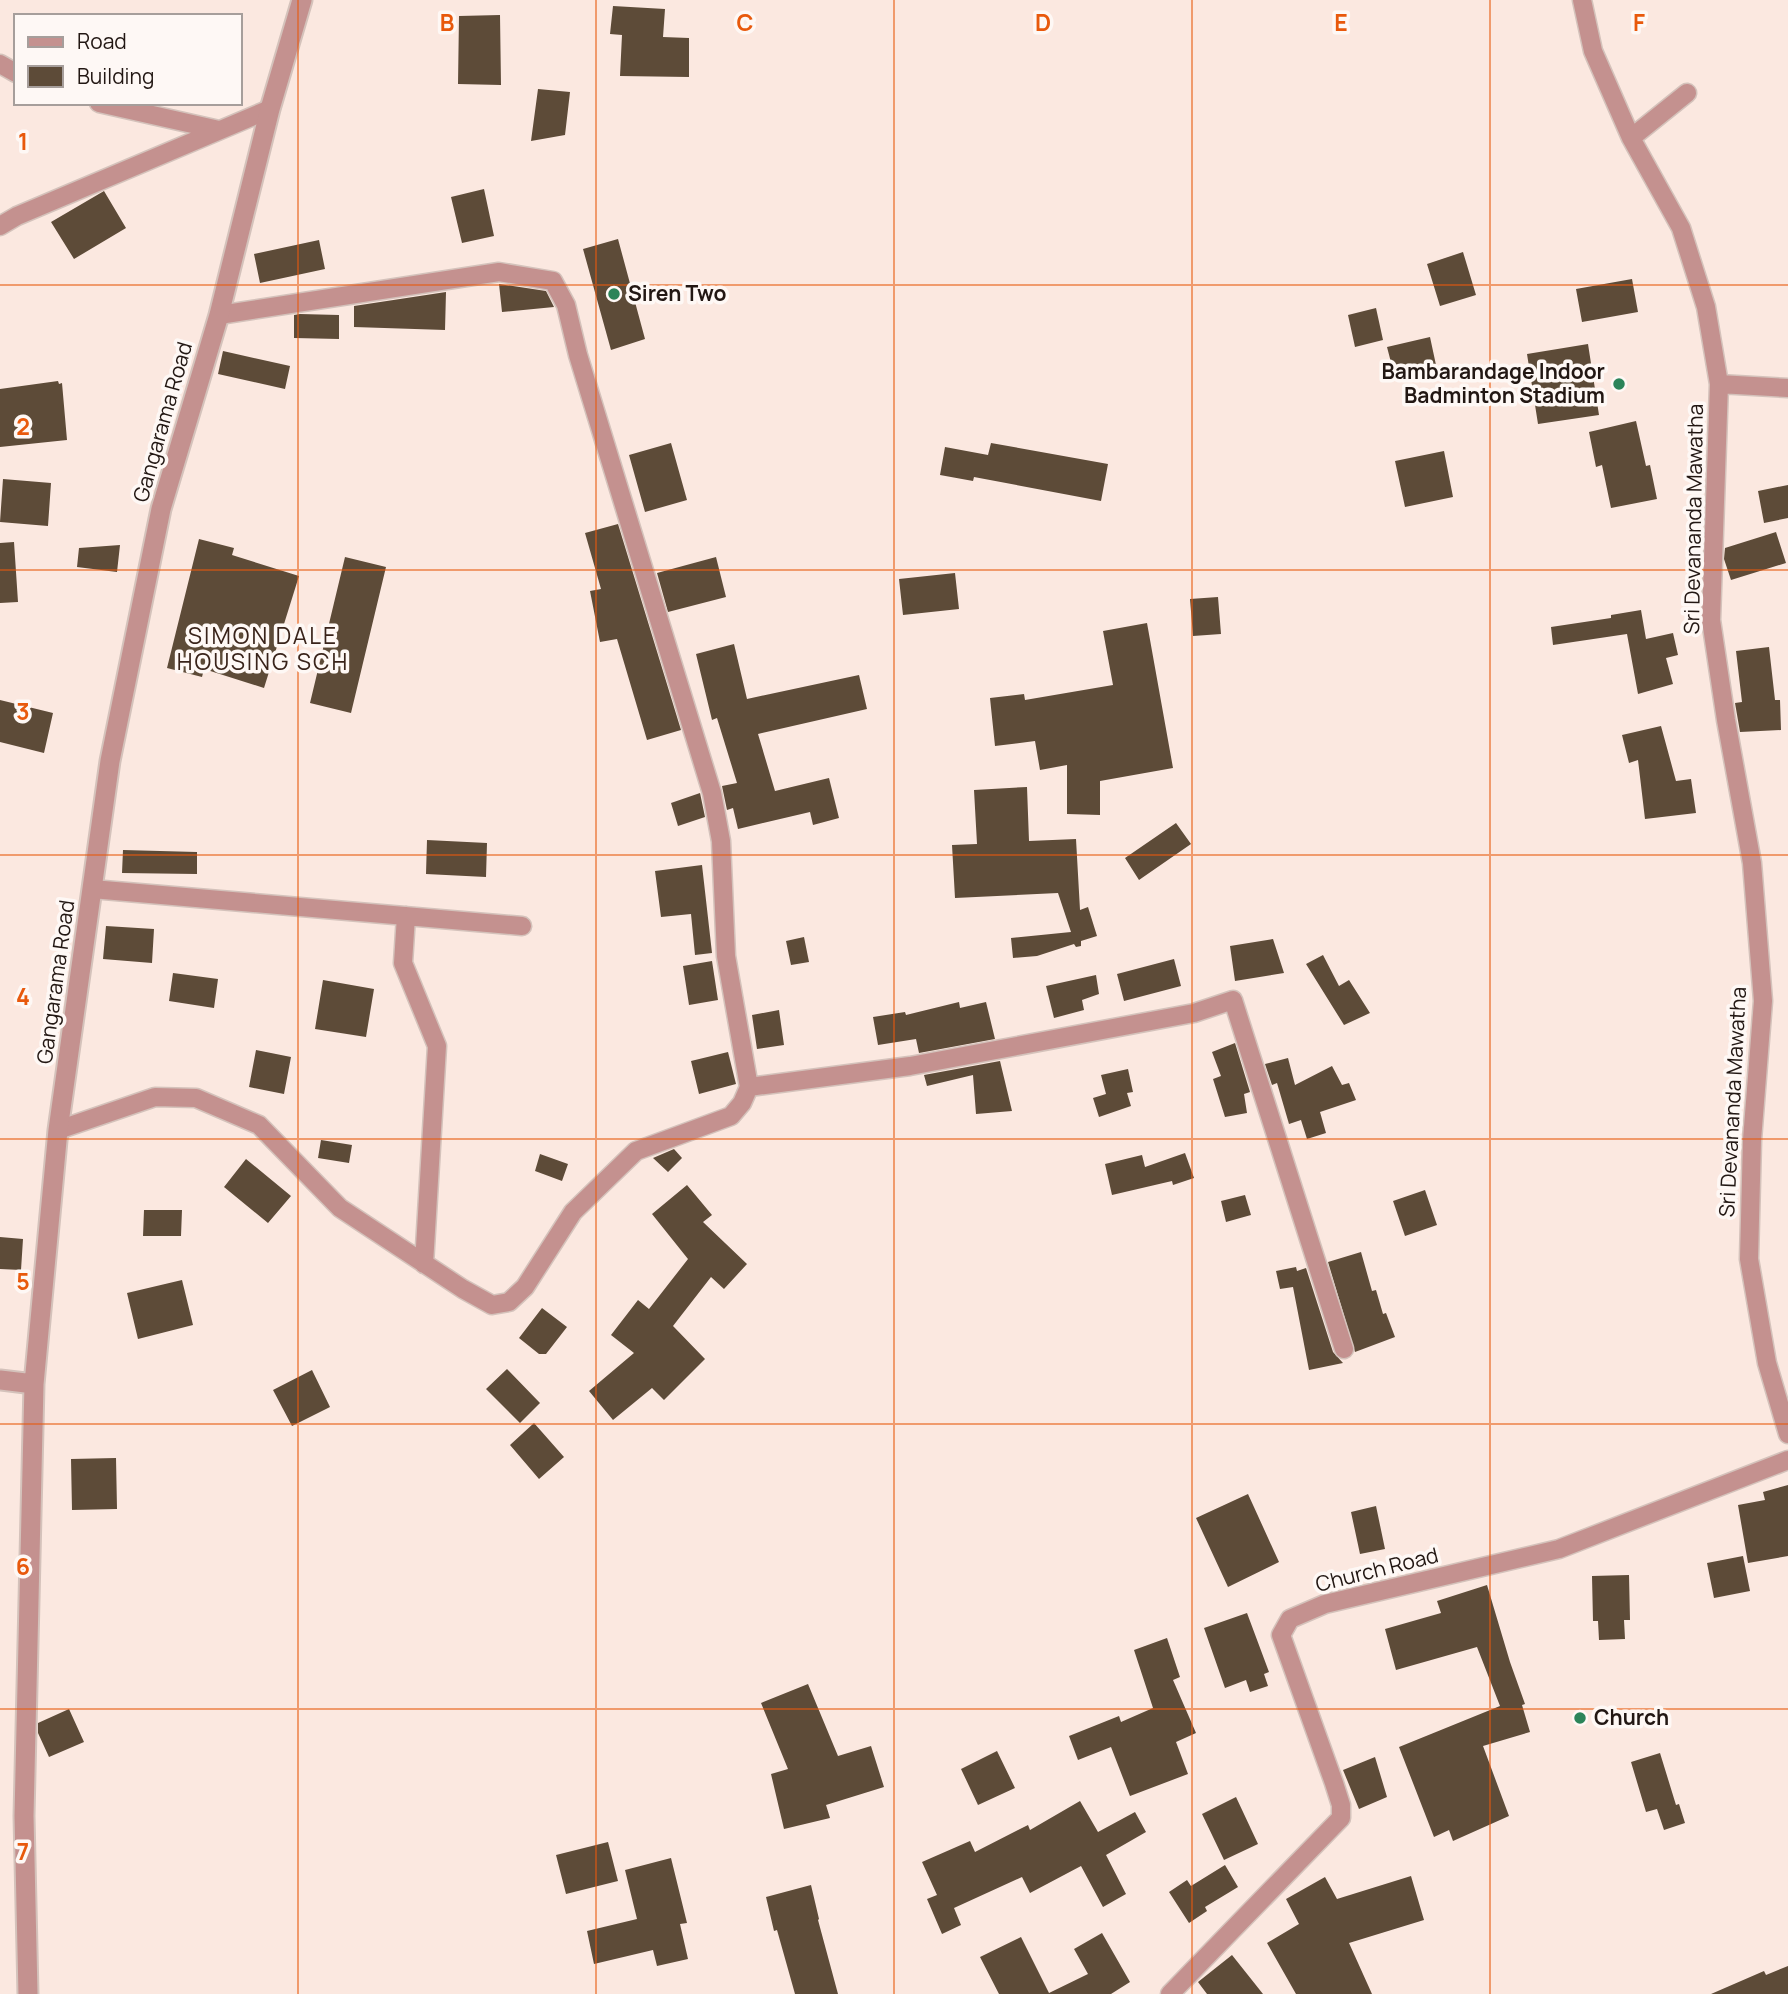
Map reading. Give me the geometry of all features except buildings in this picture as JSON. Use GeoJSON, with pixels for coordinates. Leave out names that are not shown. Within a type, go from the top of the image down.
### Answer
{"type":"FeatureCollection","features":[{"type":"Feature","properties":{"kind":"street","name":"Gangarama Road"},"geometry":{"type":"LineString","coordinates":[[28,1994],[24,1816],[34,1384],[58,1130],[112,748],[161,509],[219,315],[270,109],[302,0]]}},
{"type":"Feature","properties":{"kind":"street","name":"Sri Devananda Mawatha"},"geometry":{"type":"LineString","coordinates":[[1582,0],[1593,51],[1630,138],[1681,228],[1706,307],[1719,384],[1711,620],[1752,863],[1763,1001],[1752,1139],[1748,1259],[1767,1363],[1788,1434]]}},
{"type":"Feature","properties":{"kind":"street"},"geometry":{"type":"LineString","coordinates":[[1630,138],[1687,93]]}},
{"type":"Feature","properties":{"kind":"street"},"geometry":{"type":"LineString","coordinates":[[108,105],[219,130]]}},
{"type":"Feature","properties":{"kind":"street"},"geometry":{"type":"LineString","coordinates":[[0,226],[17,216],[270,109]]}},
{"type":"Feature","properties":{"kind":"street"},"geometry":{"type":"LineString","coordinates":[[58,1130],[155,1097],[196,1098],[259,1125],[340,1208],[463,1289],[492,1305],[509,1301],[525,1287],[573,1212],[636,1151],[731,1116],[742,1103],[749,1087],[726,956],[721,841],[712,793],[578,355],[566,305],[553,281],[499,272],[219,315]]}},
{"type":"Feature","properties":{"kind":"street"},"geometry":{"type":"LineString","coordinates":[[1719,384],[1788,388]]}},
{"type":"Feature","properties":{"kind":"street"},"geometry":{"type":"LineString","coordinates":[[92,889],[522,926]]}},
{"type":"Feature","properties":{"kind":"street"},"geometry":{"type":"LineString","coordinates":[[406,916],[403,963],[437,1046],[424,1264]]}},
{"type":"Feature","properties":{"kind":"street"},"geometry":{"type":"LineString","coordinates":[[749,1087],[910,1066],[1194,1013],[1233,1000],[1344,1349]]}},
{"type":"Feature","properties":{"kind":"street"},"geometry":{"type":"LineString","coordinates":[[0,1380],[34,1384]]}},
{"type":"Feature","properties":{"kind":"street","name":"Church Road"},"geometry":{"type":"LineString","coordinates":[[1170,1994],[1341,1818],[1341,1805],[1334,1783],[1281,1635],[1290,1619],[1325,1604],[1559,1549],[1788,1460]]}},
{"type":"Feature","properties":{"kind":"place","name":"Siren Two"},"geometry":{"type":"Point","coordinates":[614,294]}},
{"type":"Feature","properties":{"kind":"place","name":"Bambarandage Indoor Badminton Stadium"},"geometry":{"type":"Point","coordinates":[1619,384]}},
{"type":"Feature","properties":{"kind":"place","name":"Church"},"geometry":{"type":"Point","coordinates":[1580,1718]}},
{"type":"Feature","properties":{"kind":"district","name":"SIMON DALE HOUSING SCH"},"geometry":{"type":"Point","coordinates":[263,649]}}]}
